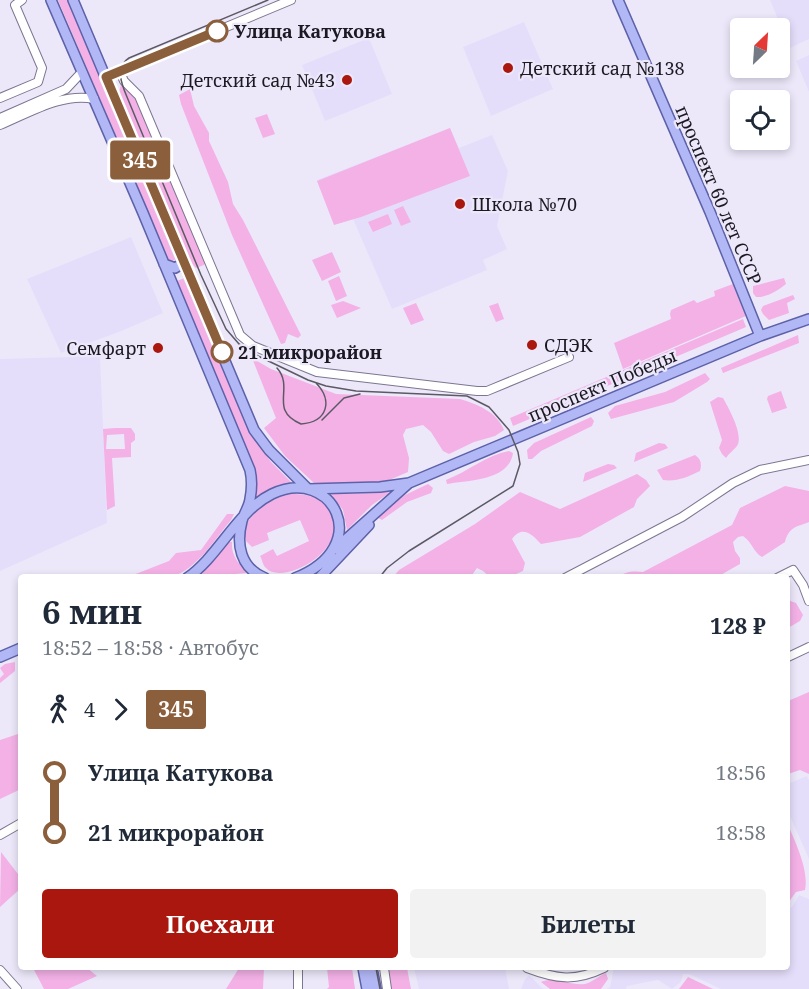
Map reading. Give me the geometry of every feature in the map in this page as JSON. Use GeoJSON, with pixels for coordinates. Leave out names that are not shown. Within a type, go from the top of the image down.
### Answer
{"type":"FeatureCollection","features":[{"type":"Feature","properties":{"kind":"main road"},"geometry":{"type":"LineString","coordinates":[[51,0],[250,470],[252,490],[239,538],[241,554],[249,567],[259,574]]}},
{"type":"Feature","properties":{"kind":"main road"},"geometry":{"type":"LineString","coordinates":[[73,0],[254,430],[269,450],[308,489],[321,495],[337,514],[340,523],[339,532],[332,552]]}},
{"type":"Feature","properties":{"kind":"main road","name":"проспект 60 лет СССР"},"geometry":{"type":"LineString","coordinates":[[618,0],[710,212],[760,336]]}},
{"type":"Feature","properties":{"kind":"main road"},"geometry":{"type":"LineString","coordinates":[[164,264],[176,268],[184,260]]}},
{"type":"Feature","properties":{"kind":"main road","name":"проспект Победы"},"geometry":{"type":"LineString","coordinates":[[409,483],[760,336],[809,319]]}},
{"type":"Feature","properties":{"kind":"main road"},"geometry":{"type":"LineString","coordinates":[[193,574],[254,506],[271,494],[291,489],[380,488],[409,483]]}},
{"type":"Feature","properties":{"kind":"main road"},"geometry":{"type":"LineString","coordinates":[[312,574],[332,552],[409,483]]}},
{"type":"Feature","properties":{"kind":"main road"},"geometry":{"type":"LineString","coordinates":[[323,574],[367,527],[371,517]]}},
{"type":"Feature","properties":{"kind":"main road"},"geometry":{"type":"LineString","coordinates":[[302,574],[321,563]]}},
{"type":"Feature","properties":{"kind":"main road"},"geometry":{"type":"LineString","coordinates":[[0,657],[18,649]]}},
{"type":"Feature","properties":{"kind":"main road"},"geometry":{"type":"LineString","coordinates":[[363,970],[367,989]]}},
{"type":"Feature","properties":{"kind":"main road"},"geometry":{"type":"LineString","coordinates":[[372,970],[376,989]]}},
{"type":"Feature","properties":{"kind":"street"},"geometry":{"type":"LineString","coordinates":[[0,99],[38,82],[42,68],[15,5],[22,0]]}},
{"type":"Feature","properties":{"kind":"street"},"geometry":{"type":"LineString","coordinates":[[106,77],[291,0]]}},
{"type":"Feature","properties":{"kind":"street"},"geometry":{"type":"LineString","coordinates":[[0,118],[66,90],[82,72]]}},
{"type":"Feature","properties":{"kind":"street"},"geometry":{"type":"LineString","coordinates":[[120,72],[124,81],[139,96],[240,335],[253,346],[326,374],[477,391],[487,391],[569,357]]}},
{"type":"Feature","properties":{"kind":"street"},"geometry":{"type":"LineString","coordinates":[[0,125],[63,99],[81,96],[94,99]]}},
{"type":"Feature","properties":{"kind":"street"},"geometry":{"type":"LineString","coordinates":[[573,574],[682,517],[733,483],[760,470],[809,460]]}},
{"type":"Feature","properties":{"kind":"street"},"geometry":{"type":"LineString","coordinates":[[785,574],[793,570],[803,585],[809,601]]}},
{"type":"Feature","properties":{"kind":"street"},"geometry":{"type":"LineString","coordinates":[[790,656],[809,646]]}},
{"type":"Feature","properties":{"kind":"street"},"geometry":{"type":"LineString","coordinates":[[0,834],[18,824]]}},
{"type":"Feature","properties":{"kind":"street"},"geometry":{"type":"LineString","coordinates":[[0,970],[17,989]]}},
{"type":"Feature","properties":{"kind":"street"},"geometry":{"type":"LineString","coordinates":[[298,970],[298,989]]}},
{"type":"Feature","properties":{"kind":"street"},"geometry":{"type":"LineString","coordinates":[[384,970],[387,989]]}},
{"type":"Feature","properties":{"kind":"street"},"geometry":{"type":"LineString","coordinates":[[533,970],[562,978],[588,975],[599,970]]}},
{"type":"Feature","properties":{"kind":"shaded area"},"geometry":{"type":"Polygon","coordinates":[[[58,0],[69,0],[178,259],[169,262],[58,0]]]}},
{"type":"Feature","properties":{"kind":"shaded area"},"geometry":{"type":"Polygon","coordinates":[[[770,0],[809,0],[809,39],[790,48],[790,18],[778,18],[770,0]]]}},
{"type":"Feature","properties":{"kind":"shaded area","name":"Детский сад №138"},"geometry":{"type":"Polygon","coordinates":[[[524,22],[553,89],[491,116],[463,47],[524,22]]]}},
{"type":"Feature","properties":{"kind":"shaded area","name":"Детский сад №43"},"geometry":{"type":"Polygon","coordinates":[[[369,38],[392,94],[325,121],[302,65],[369,38]]]}},
{"type":"Feature","properties":{"kind":"shaded area"},"geometry":{"type":"Polygon","coordinates":[[[809,55],[809,92],[796,61],[809,55]]]}},
{"type":"Feature","properties":{"kind":"shaded area"},"geometry":{"type":"Polygon","coordinates":[[[121,84],[125,84],[138,100],[206,261],[204,265],[196,268],[191,263],[119,92],[121,84]]]}},
{"type":"Feature","properties":{"kind":"shaded area"},"geometry":{"type":"Polygon","coordinates":[[[190,89],[194,106],[209,133],[209,141],[228,182],[233,204],[301,335],[298,338],[288,334],[285,343],[281,344],[232,235],[181,104],[179,95],[190,89]]]}},
{"type":"Feature","properties":{"kind":"shaded area"},"geometry":{"type":"Polygon","coordinates":[[[267,114],[275,134],[263,138],[255,118],[267,114]]]}},
{"type":"Feature","properties":{"kind":"shaded area"},"geometry":{"type":"Polygon","coordinates":[[[450,128],[459,148],[492,135],[508,171],[497,226],[507,249],[483,260],[487,270],[392,309],[353,219],[329,212],[317,180],[450,128]]]}},
{"type":"Feature","properties":{"kind":"shaded area"},"geometry":{"type":"Polygon","coordinates":[[[450,128],[470,176],[334,225],[317,181],[450,128]]]}},
{"type":"Feature","properties":{"kind":"shaded area"},"geometry":{"type":"Polygon","coordinates":[[[403,206],[411,222],[401,226],[394,210],[403,206]]]}},
{"type":"Feature","properties":{"kind":"shaded area"},"geometry":{"type":"Polygon","coordinates":[[[388,214],[392,224],[373,232],[368,222],[388,214]]]}},
{"type":"Feature","properties":{"kind":"shaded area"},"geometry":{"type":"Polygon","coordinates":[[[131,237],[163,313],[61,353],[27,279],[131,237]]]}},
{"type":"Feature","properties":{"kind":"shaded area"},"geometry":{"type":"Polygon","coordinates":[[[332,252],[341,272],[322,281],[312,260],[332,252]]]}},
{"type":"Feature","properties":{"kind":"shaded area"},"geometry":{"type":"Polygon","coordinates":[[[339,276],[347,296],[336,301],[328,281],[339,276]]]}},
{"type":"Feature","properties":{"kind":"shaded area"},"geometry":{"type":"Polygon","coordinates":[[[187,277],[253,436],[271,462],[297,488],[254,504],[257,487],[256,470],[177,281],[187,277]]]}},
{"type":"Feature","properties":{"kind":"shaded area"},"geometry":{"type":"Polygon","coordinates":[[[784,278],[786,284],[772,293],[756,297],[753,293],[753,286],[784,278]]]}},
{"type":"Feature","properties":{"kind":"shaded area"},"geometry":{"type":"Polygon","coordinates":[[[733,284],[746,316],[623,369],[614,343],[671,319],[671,310],[694,300],[697,303],[715,296],[714,291],[733,284]]]}},
{"type":"Feature","properties":{"kind":"shaded area"},"geometry":{"type":"Polygon","coordinates":[[[793,295],[795,299],[787,303],[789,313],[769,320],[763,314],[761,310],[763,306],[793,295]]]}},
{"type":"Feature","properties":{"kind":"shaded area"},"geometry":{"type":"Polygon","coordinates":[[[343,301],[361,308],[337,318],[331,305],[343,301]]]}},
{"type":"Feature","properties":{"kind":"shaded area"},"geometry":{"type":"Polygon","coordinates":[[[416,303],[424,320],[411,325],[403,308],[416,303]]]}},
{"type":"Feature","properties":{"kind":"shaded area"},"geometry":{"type":"Polygon","coordinates":[[[498,303],[504,319],[496,322],[489,306],[498,303]]]}},
{"type":"Feature","properties":{"kind":"shaded area"},"geometry":{"type":"Polygon","coordinates":[[[743,319],[746,327],[513,426],[510,418],[743,319]]]}},
{"type":"Feature","properties":{"kind":"shaded area"},"geometry":{"type":"Polygon","coordinates":[[[798,335],[799,343],[723,373],[721,368],[798,335]]]}},
{"type":"Feature","properties":{"kind":"shaded area"},"geometry":{"type":"Polygon","coordinates":[[[100,356],[107,523],[0,571],[0,359],[100,356]]]}},
{"type":"Feature","properties":{"kind":"shaded area"},"geometry":{"type":"Polygon","coordinates":[[[252,358],[271,369],[336,394],[460,399],[480,406],[497,418],[504,430],[495,436],[474,442],[449,454],[443,451],[431,432],[423,425],[406,429],[403,435],[409,458],[408,472],[387,481],[362,484],[314,483],[285,456],[264,428],[276,418],[252,358]]]}},
{"type":"Feature","properties":{"kind":"shaded area"},"geometry":{"type":"Polygon","coordinates":[[[705,373],[710,379],[707,382],[674,402],[611,419],[608,413],[615,406],[665,392],[705,373]]]}},
{"type":"Feature","properties":{"kind":"shaded area"},"geometry":{"type":"Polygon","coordinates":[[[781,391],[787,408],[772,413],[768,396],[781,391]]]}},
{"type":"Feature","properties":{"kind":"shaded area"},"geometry":{"type":"Polygon","coordinates":[[[718,397],[723,398],[726,403],[739,435],[737,446],[726,458],[719,448],[722,440],[710,402],[718,397]]]}},
{"type":"Feature","properties":{"kind":"shaded area"},"geometry":{"type":"Polygon","coordinates":[[[591,417],[594,421],[592,426],[541,451],[532,459],[528,459],[527,450],[534,443],[591,417]]]}},
{"type":"Feature","properties":{"kind":"shaded area"},"geometry":{"type":"Polygon","coordinates":[[[131,428],[135,434],[135,440],[131,443],[131,457],[112,458],[115,506],[107,510],[103,429],[131,428]],[[124,434],[107,435],[106,449],[125,449],[124,434]]]}},
{"type":"Feature","properties":{"kind":"shaded area"},"geometry":{"type":"Polygon","coordinates":[[[659,443],[665,444],[668,448],[634,462],[636,453],[659,443]]]}},
{"type":"Feature","properties":{"kind":"shaded area"},"geometry":{"type":"Polygon","coordinates":[[[509,451],[513,453],[510,462],[496,474],[486,478],[447,484],[446,480],[493,456],[509,451]]]}},
{"type":"Feature","properties":{"kind":"shaded area"},"geometry":{"type":"Polygon","coordinates":[[[695,455],[699,458],[700,471],[686,477],[663,480],[657,470],[695,455]]]}},
{"type":"Feature","properties":{"kind":"shaded area"},"geometry":{"type":"Polygon","coordinates":[[[608,464],[617,468],[583,482],[585,473],[608,464]]]}},
{"type":"Feature","properties":{"kind":"shaded area"},"geometry":{"type":"Polygon","coordinates":[[[637,474],[650,486],[637,499],[634,507],[580,537],[541,544],[527,533],[519,532],[512,539],[525,563],[523,571],[516,574],[486,574],[477,568],[473,574],[396,574],[475,524],[520,492],[560,509],[637,474]]]}},
{"type":"Feature","properties":{"kind":"shaded area"},"geometry":{"type":"Polygon","coordinates":[[[428,484],[433,488],[431,493],[407,502],[382,520],[377,517],[405,495],[428,484]]]}},
{"type":"Feature","properties":{"kind":"shaded area"},"geometry":{"type":"Polygon","coordinates":[[[785,486],[809,491],[809,522],[794,528],[785,542],[762,557],[743,536],[733,542],[740,558],[740,564],[722,574],[624,574],[643,572],[732,525],[740,508],[785,486]]]}},
{"type":"Feature","properties":{"kind":"shaded area"},"geometry":{"type":"Polygon","coordinates":[[[392,491],[372,505],[347,530],[343,510],[331,494],[375,493],[392,491]]]}},
{"type":"Feature","properties":{"kind":"shaded area"},"geometry":{"type":"Polygon","coordinates":[[[291,494],[312,497],[325,505],[334,523],[333,537],[314,560],[287,572],[275,572],[265,567],[260,556],[273,549],[277,556],[309,541],[300,520],[267,533],[269,540],[252,547],[246,541],[245,532],[251,517],[258,510],[274,500],[291,494]]]}},
{"type":"Feature","properties":{"kind":"shaded area"},"geometry":{"type":"Polygon","coordinates":[[[227,514],[234,514],[202,555],[185,570],[177,574],[136,574],[169,561],[176,553],[201,550],[227,514]]]}},
{"type":"Feature","properties":{"kind":"shaded area"},"geometry":{"type":"Polygon","coordinates":[[[229,542],[232,542],[236,558],[247,572],[235,574],[202,574],[229,542]]]}},
{"type":"Feature","properties":{"kind":"shaded area"},"geometry":{"type":"Polygon","coordinates":[[[790,601],[796,603],[803,615],[800,621],[790,627],[790,601]]]}},
{"type":"Feature","properties":{"kind":"shaded area"},"geometry":{"type":"Polygon","coordinates":[[[15,662],[15,671],[0,683],[0,678],[4,674],[0,668],[5,664],[15,662]]]}},
{"type":"Feature","properties":{"kind":"shaded area"},"geometry":{"type":"Polygon","coordinates":[[[809,692],[809,774],[800,770],[790,773],[790,700],[809,692]]]}},
{"type":"Feature","properties":{"kind":"shaded area"},"geometry":{"type":"Polygon","coordinates":[[[18,734],[18,790],[0,799],[0,740],[18,734]]]}},
{"type":"Feature","properties":{"kind":"shaded area"},"geometry":{"type":"Polygon","coordinates":[[[807,776],[809,780],[809,859],[790,816],[790,783],[807,776]]]}},
{"type":"Feature","properties":{"kind":"shaded area"},"geometry":{"type":"Polygon","coordinates":[[[790,829],[801,857],[806,882],[805,890],[796,892],[790,900],[790,829]]]}},
{"type":"Feature","properties":{"kind":"shaded area"},"geometry":{"type":"Polygon","coordinates":[[[1,852],[18,874],[18,891],[0,907],[1,852]]]}},
{"type":"Feature","properties":{"kind":"shaded area"},"geometry":{"type":"Polygon","coordinates":[[[799,895],[809,899],[809,989],[721,989],[689,974],[683,974],[681,982],[672,989],[658,980],[627,986],[626,989],[607,989],[610,987],[614,970],[790,970],[790,908],[799,895]]]}},
{"type":"Feature","properties":{"kind":"shaded area"},"geometry":{"type":"Polygon","coordinates":[[[34,970],[90,970],[97,976],[68,989],[44,989],[34,970]]]}},
{"type":"Feature","properties":{"kind":"shaded area"},"geometry":{"type":"Polygon","coordinates":[[[238,970],[264,970],[263,989],[226,989],[238,970]]]}},
{"type":"Feature","properties":{"kind":"shaded area"},"geometry":{"type":"Polygon","coordinates":[[[327,970],[352,970],[355,989],[327,989],[329,987],[327,970]]]}},
{"type":"Feature","properties":{"kind":"shaded area"},"geometry":{"type":"Polygon","coordinates":[[[386,970],[407,970],[411,989],[390,989],[386,970]]]}},
{"type":"Feature","properties":{"kind":"shaded area"},"geometry":{"type":"Polygon","coordinates":[[[414,970],[505,970],[509,989],[419,989],[414,970]]]}},
{"type":"Feature","properties":{"kind":"shaded area"},"geometry":{"type":"Polygon","coordinates":[[[606,973],[608,979],[601,989],[550,989],[541,982],[552,980],[585,984],[606,973]]]}},
{"type":"Feature","properties":{"kind":"shaded area"},"geometry":{"type":"Polygon","coordinates":[[[529,975],[542,988],[545,989],[521,989],[529,975]]]}},
{"type":"Feature","properties":{"kind":"shaded area"},"geometry":{"type":"Polygon","coordinates":[[[688,977],[713,989],[679,989],[688,977]]]}},
{"type":"Feature","properties":{"kind":"tram line"},"geometry":{"type":"LineString","coordinates":[[268,0],[129,58],[122,66],[120,76],[201,275],[226,329],[239,344],[258,356],[326,386],[356,391],[467,396],[489,407],[509,430],[520,464],[513,486],[409,551],[382,574]]}},
{"type":"Feature","properties":{"kind":"tram line"},"geometry":{"type":"LineString","coordinates":[[277,368],[284,383],[286,412],[301,424],[317,419],[325,409],[325,396],[316,383]]}},
{"type":"Feature","properties":{"kind":"tram line"},"geometry":{"type":"LineString","coordinates":[[322,420],[344,398],[360,394]]}},
{"type":"Feature","properties":{"kind":"tram line"},"geometry":{"type":"LineString","coordinates":[[376,970],[380,989]]}},
{"type":"Feature","properties":{"kind":"bus line","name":"345"},"geometry":{"type":"LineString","coordinates":[[217,31],[106,77],[222,352]]}},
{"type":"Feature","properties":{"kind":"place","name":"Улица Катукова"},"geometry":{"type":"Point","coordinates":[217,31]}},
{"type":"Feature","properties":{"kind":"place","name":"Детский сад №138"},"geometry":{"type":"Point","coordinates":[508,68]}},
{"type":"Feature","properties":{"kind":"place","name":"Детский сад №43"},"geometry":{"type":"Point","coordinates":[347,80]}},
{"type":"Feature","properties":{"kind":"place","name":"Школа №70"},"geometry":{"type":"Point","coordinates":[460,204]}},
{"type":"Feature","properties":{"kind":"place","name":"СДЭК"},"geometry":{"type":"Point","coordinates":[532,345]}},
{"type":"Feature","properties":{"kind":"place","name":"Семфарт"},"geometry":{"type":"Point","coordinates":[158,348]}},
{"type":"Feature","properties":{"kind":"place","name":"21 микрорайон"},"geometry":{"type":"Point","coordinates":[222,352]}}]}
